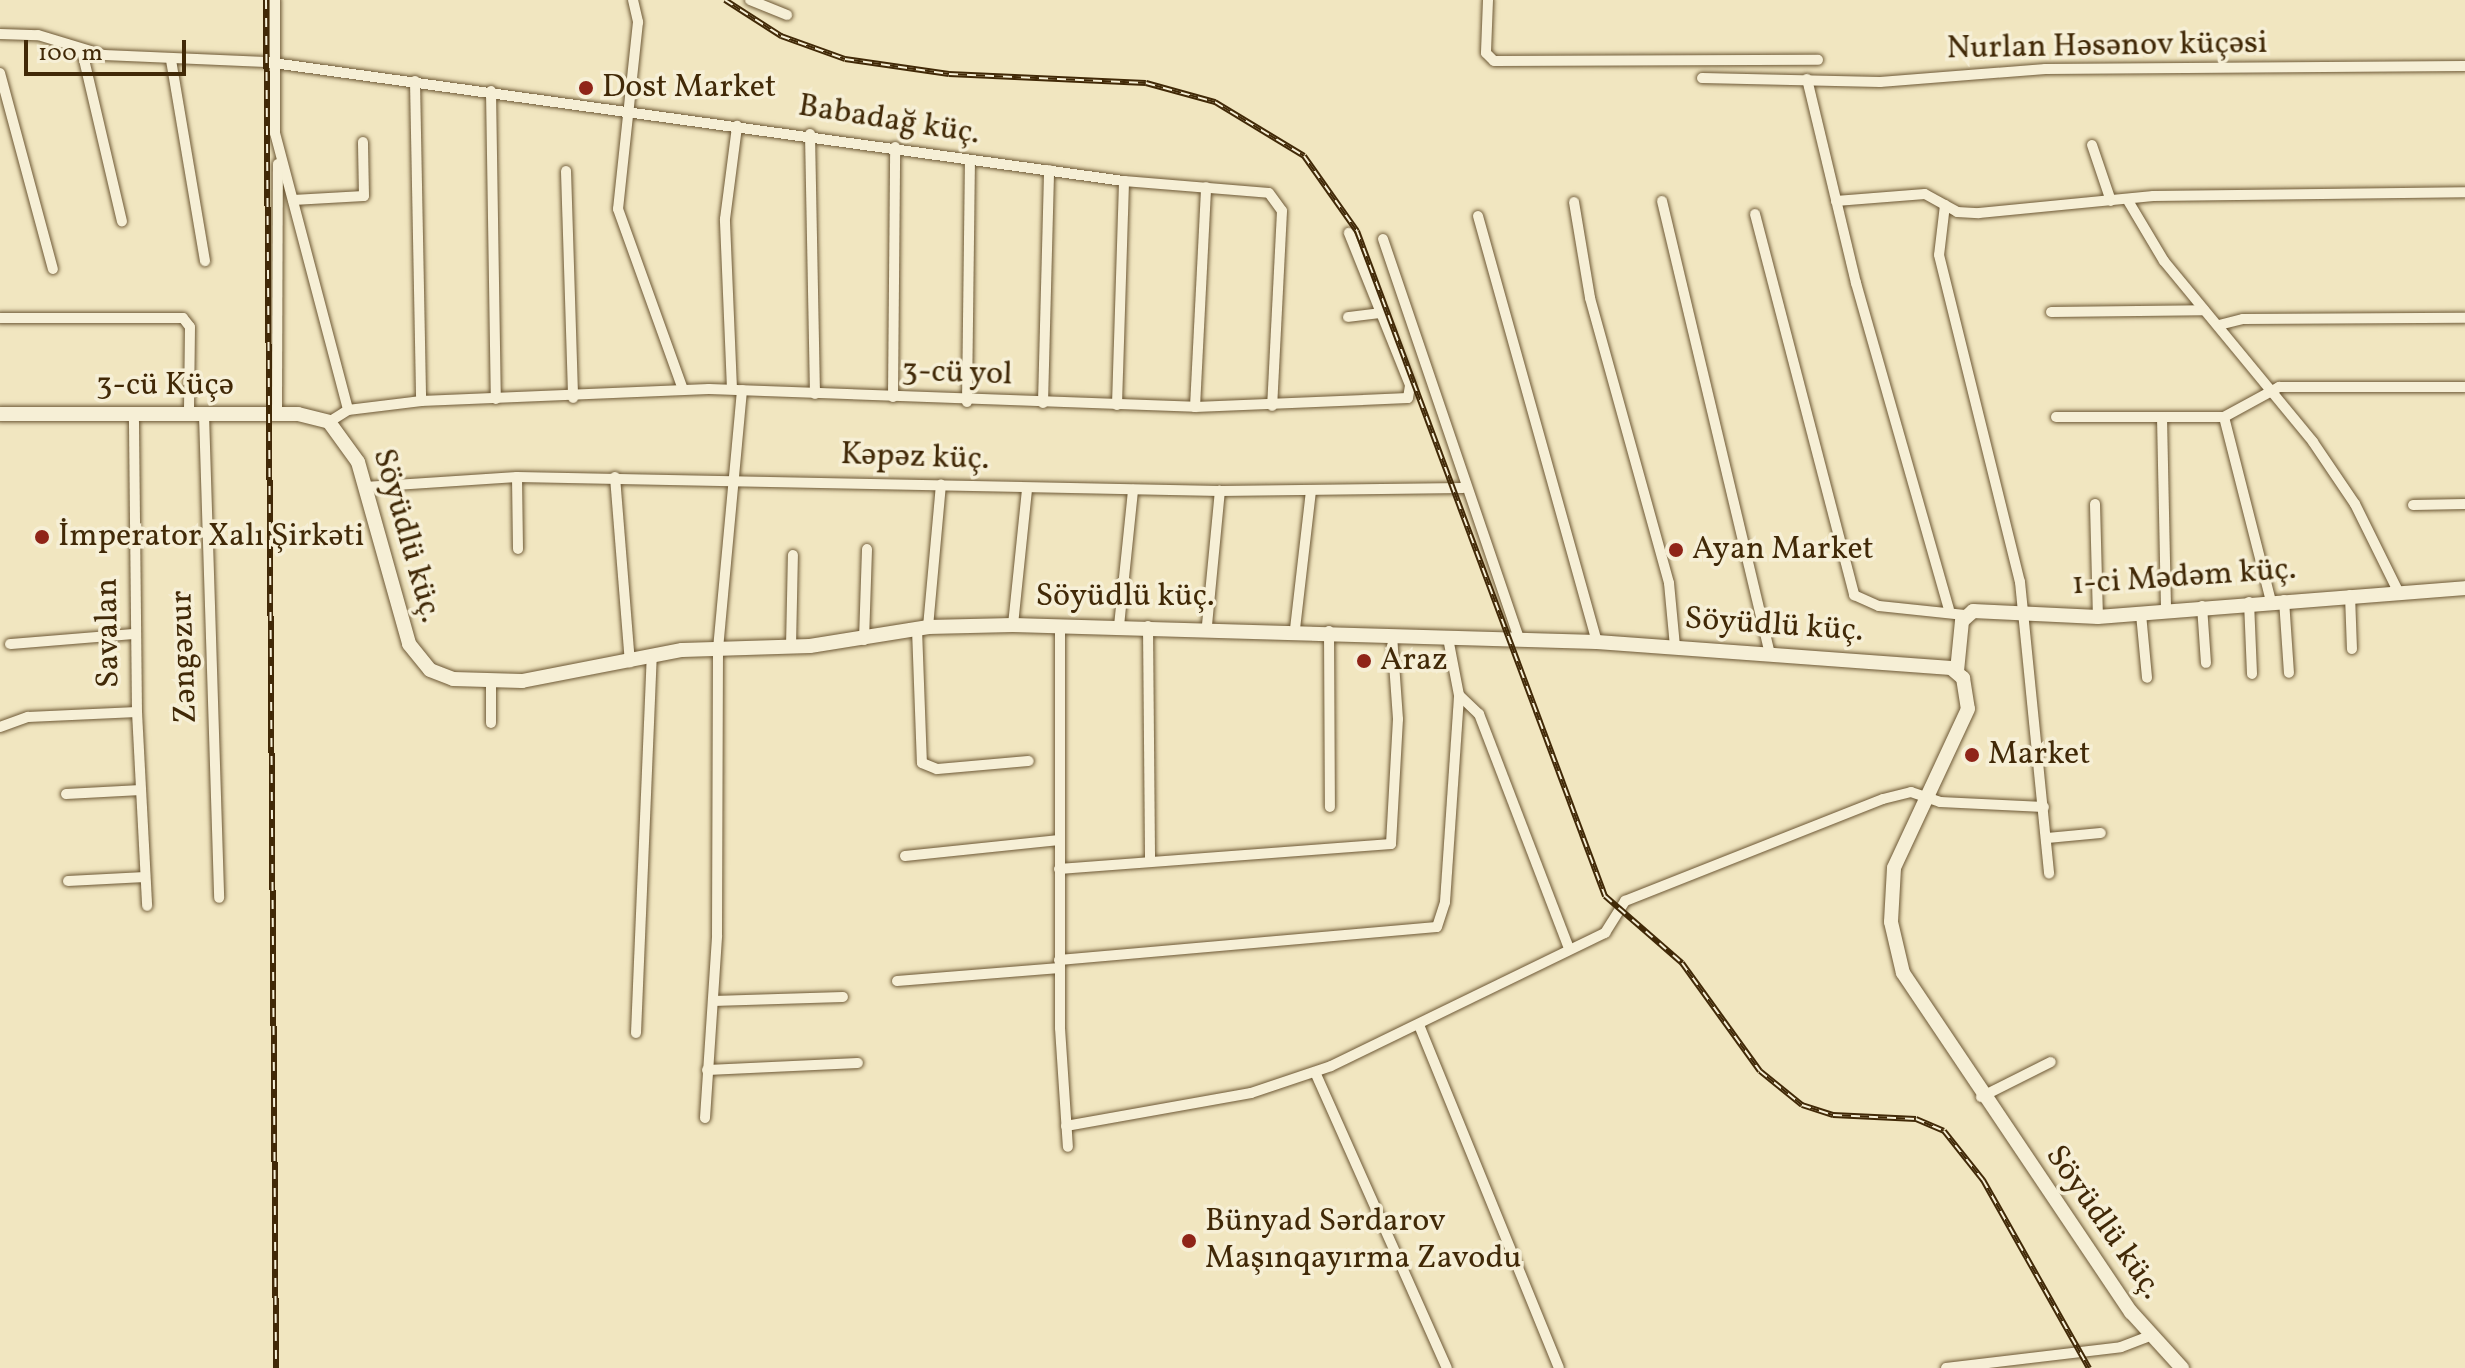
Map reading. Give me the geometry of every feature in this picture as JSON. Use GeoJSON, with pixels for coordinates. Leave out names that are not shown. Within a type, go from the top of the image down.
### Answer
{"type":"FeatureCollection","features":[{"type":"Feature","properties":{"kind":"street"},"geometry":{"type":"LineString","coordinates":[[275,0],[274,64],[279,151],[277,414]]}},
{"type":"Feature","properties":{"kind":"street"},"geometry":{"type":"LineString","coordinates":[[633,0],[638,22],[626,109],[618,209],[683,390]]}},
{"type":"Feature","properties":{"kind":"street"},"geometry":{"type":"LineString","coordinates":[[750,0],[787,15]]}},
{"type":"Feature","properties":{"kind":"street"},"geometry":{"type":"LineString","coordinates":[[1488,0],[1486,53],[1494,61],[1818,60]]}},
{"type":"Feature","properties":{"kind":"street","name":"Babadağ küç."},"geometry":{"type":"LineString","coordinates":[[0,34],[38,35],[82,51],[171,60],[274,64],[415,81],[810,134],[970,160],[1124,181],[1206,187],[1279,199],[1272,406]]}},
{"type":"Feature","properties":{"kind":"street"},"geometry":{"type":"LineString","coordinates":[[82,51],[122,221]]}},
{"type":"Feature","properties":{"kind":"street"},"geometry":{"type":"LineString","coordinates":[[171,60],[205,261]]}},
{"type":"Feature","properties":{"kind":"street","name":"Nurlan Həsənov küçəsi"},"geometry":{"type":"LineString","coordinates":[[1702,78],[1807,79],[2465,66]]}},
{"type":"Feature","properties":{"kind":"street"},"geometry":{"type":"LineString","coordinates":[[0,73],[53,269]]}},
{"type":"Feature","properties":{"kind":"street"},"geometry":{"type":"LineString","coordinates":[[1807,79],[1836,201],[1949,609]]}},
{"type":"Feature","properties":{"kind":"street"},"geometry":{"type":"LineString","coordinates":[[415,81],[421,401]]}},
{"type":"Feature","properties":{"kind":"street"},"geometry":{"type":"LineString","coordinates":[[491,91],[496,399]]}},
{"type":"Feature","properties":{"kind":"street"},"geometry":{"type":"LineString","coordinates":[[705,1118],[713,1001],[718,649],[735,479],[737,390],[725,219],[737,126]]}},
{"type":"Feature","properties":{"kind":"street"},"geometry":{"type":"LineString","coordinates":[[810,134],[815,394]]}},
{"type":"Feature","properties":{"kind":"street"},"geometry":{"type":"LineString","coordinates":[[293,200],[364,196],[363,142]]}},
{"type":"Feature","properties":{"kind":"street"},"geometry":{"type":"LineString","coordinates":[[2092,145],[2111,201]]}},
{"type":"Feature","properties":{"kind":"street"},"geometry":{"type":"LineString","coordinates":[[893,397],[895,147]]}},
{"type":"Feature","properties":{"kind":"street"},"geometry":{"type":"LineString","coordinates":[[279,151],[348,410]]}},
{"type":"Feature","properties":{"kind":"street"},"geometry":{"type":"LineString","coordinates":[[967,402],[970,160]]}},
{"type":"Feature","properties":{"kind":"street"},"geometry":{"type":"LineString","coordinates":[[1043,403],[1049,170]]}},
{"type":"Feature","properties":{"kind":"street"},"geometry":{"type":"LineString","coordinates":[[566,171],[573,398]]}},
{"type":"Feature","properties":{"kind":"street"},"geometry":{"type":"LineString","coordinates":[[1117,405],[1124,181]]}},
{"type":"Feature","properties":{"kind":"street"},"geometry":{"type":"LineString","coordinates":[[1195,407],[1206,187]]}},
{"type":"Feature","properties":{"kind":"street"},"geometry":{"type":"LineString","coordinates":[[1836,201],[1925,194],[1945,205],[1979,213],[2127,199],[2465,192]]}},
{"type":"Feature","properties":{"kind":"street"},"geometry":{"type":"LineString","coordinates":[[2127,199],[2146,238],[2219,325],[2355,504],[2398,591]]}},
{"type":"Feature","properties":{"kind":"street"},"geometry":{"type":"LineString","coordinates":[[1662,201],[1770,654]]}},
{"type":"Feature","properties":{"kind":"street"},"geometry":{"type":"LineString","coordinates":[[1574,202],[1590,298],[1669,583],[1675,646]]}},
{"type":"Feature","properties":{"kind":"street"},"geometry":{"type":"LineString","coordinates":[[1945,205],[1939,255],[2023,610],[2049,874]]}},
{"type":"Feature","properties":{"kind":"street"},"geometry":{"type":"LineString","coordinates":[[1755,214],[1854,595],[1879,606],[1949,609],[1965,615],[1957,671]]}},
{"type":"Feature","properties":{"kind":"street"},"geometry":{"type":"LineString","coordinates":[[1478,216],[1597,642]]}},
{"type":"Feature","properties":{"kind":"street","name":"3-cü yol"},"geometry":{"type":"LineString","coordinates":[[329,422],[348,410],[421,401],[573,398],[683,390],[967,402],[1195,407],[1408,398],[1410,385],[1349,233]]}},
{"type":"Feature","properties":{"kind":"street"},"geometry":{"type":"LineString","coordinates":[[1383,239],[1463,488],[1519,639]]}},
{"type":"Feature","properties":{"kind":"street"},"geometry":{"type":"LineString","coordinates":[[2051,312],[2204,310]]}},
{"type":"Feature","properties":{"kind":"street"},"geometry":{"type":"LineString","coordinates":[[1348,317],[1383,313]]}},
{"type":"Feature","properties":{"kind":"street","name":"Zəngəzur"},"geometry":{"type":"LineString","coordinates":[[0,318],[183,318],[190,327],[219,898]]}},
{"type":"Feature","properties":{"kind":"street"},"geometry":{"type":"LineString","coordinates":[[2219,325],[2243,319],[2465,318]]}},
{"type":"Feature","properties":{"kind":"street"},"geometry":{"type":"LineString","coordinates":[[2056,417],[2224,417],[2268,389],[2465,387]]}},
{"type":"Feature","properties":{"kind":"street","name":"3-cü Küçə"},"geometry":{"type":"LineString","coordinates":[[0,414],[277,414],[329,422]]}},
{"type":"Feature","properties":{"kind":"street","name":"Savalan"},"geometry":{"type":"LineString","coordinates":[[0,727],[28,717],[137,712],[134,415]]}},
{"type":"Feature","properties":{"kind":"street"},"geometry":{"type":"LineString","coordinates":[[2162,417],[2166,611]]}},
{"type":"Feature","properties":{"kind":"street"},"geometry":{"type":"LineString","coordinates":[[2224,417],[2278,600],[2289,673]]}},
{"type":"Feature","properties":{"kind":"street","name":"Söyüdlü küç."},"geometry":{"type":"LineString","coordinates":[[329,422],[353,449],[409,644],[441,676],[491,682],[630,662],[652,655],[864,640],[922,628],[1013,625],[1207,625],[1392,636],[1597,642],[1957,671],[1968,709],[1921,797],[1894,868],[1896,947],[1913,993],[1981,1097],[2149,1336],[2182,1368]]}},
{"type":"Feature","properties":{"kind":"street"},"geometry":{"type":"LineString","coordinates":[[517,477],[518,549]]}},
{"type":"Feature","properties":{"kind":"street","name":"Kəpəz küç."},"geometry":{"type":"LineString","coordinates":[[365,487],[517,477],[615,477],[1027,489],[1311,491],[1463,488]]}},
{"type":"Feature","properties":{"kind":"street"},"geometry":{"type":"LineString","coordinates":[[615,477],[630,662]]}},
{"type":"Feature","properties":{"kind":"street"},"geometry":{"type":"LineString","coordinates":[[941,485],[922,628],[922,763],[937,769],[1029,761]]}},
{"type":"Feature","properties":{"kind":"street"},"geometry":{"type":"LineString","coordinates":[[1013,625],[1027,489]]}},
{"type":"Feature","properties":{"kind":"street"},"geometry":{"type":"LineString","coordinates":[[1119,626],[1133,490]]}},
{"type":"Feature","properties":{"kind":"street"},"geometry":{"type":"LineString","coordinates":[[1207,625],[1220,491]]}},
{"type":"Feature","properties":{"kind":"street"},"geometry":{"type":"LineString","coordinates":[[1295,629],[1311,491]]}},
{"type":"Feature","properties":{"kind":"street"},"geometry":{"type":"LineString","coordinates":[[2095,504],[2098,617]]}},
{"type":"Feature","properties":{"kind":"street"},"geometry":{"type":"LineString","coordinates":[[2413,505],[2465,504]]}},
{"type":"Feature","properties":{"kind":"street"},"geometry":{"type":"LineString","coordinates":[[864,640],[867,549]]}},
{"type":"Feature","properties":{"kind":"street"},"geometry":{"type":"LineString","coordinates":[[791,647],[793,555]]}},
{"type":"Feature","properties":{"kind":"street","name":"1-ci Mədəm küç."},"geometry":{"type":"LineString","coordinates":[[1965,615],[2023,610],[2098,617],[2249,602],[2465,588]]}},
{"type":"Feature","properties":{"kind":"street"},"geometry":{"type":"LineString","coordinates":[[2350,595],[2352,649]]}},
{"type":"Feature","properties":{"kind":"street"},"geometry":{"type":"LineString","coordinates":[[2249,602],[2252,674]]}},
{"type":"Feature","properties":{"kind":"street"},"geometry":{"type":"LineString","coordinates":[[2202,606],[2206,663]]}},
{"type":"Feature","properties":{"kind":"street"},"geometry":{"type":"LineString","coordinates":[[2141,614],[2147,678]]}},
{"type":"Feature","properties":{"kind":"street"},"geometry":{"type":"LineString","coordinates":[[1060,625],[1059,964],[1068,1147]]}},
{"type":"Feature","properties":{"kind":"street"},"geometry":{"type":"LineString","coordinates":[[1148,626],[1150,861]]}},
{"type":"Feature","properties":{"kind":"street"},"geometry":{"type":"LineString","coordinates":[[1329,631],[1330,807]]}},
{"type":"Feature","properties":{"kind":"street"},"geometry":{"type":"LineString","coordinates":[[10,644],[135,634]]}},
{"type":"Feature","properties":{"kind":"street"},"geometry":{"type":"LineString","coordinates":[[1059,869],[1391,844],[1398,719],[1392,636]]}},
{"type":"Feature","properties":{"kind":"street"},"geometry":{"type":"LineString","coordinates":[[897,981],[1437,927],[1445,902],[1459,695],[1448,638]]}},
{"type":"Feature","properties":{"kind":"street"},"geometry":{"type":"LineString","coordinates":[[636,1033],[652,655]]}},
{"type":"Feature","properties":{"kind":"street"},"geometry":{"type":"LineString","coordinates":[[491,682],[491,723]]}},
{"type":"Feature","properties":{"kind":"street"},"geometry":{"type":"LineString","coordinates":[[1459,695],[1479,714],[1569,948]]}},
{"type":"Feature","properties":{"kind":"street"},"geometry":{"type":"LineString","coordinates":[[137,712],[147,906]]}},
{"type":"Feature","properties":{"kind":"street"},"geometry":{"type":"LineString","coordinates":[[66,794],[141,790]]}},
{"type":"Feature","properties":{"kind":"street"},"geometry":{"type":"LineString","coordinates":[[1066,1126],[1251,1093],[1315,1072],[1419,1025],[1569,948],[1605,933],[1625,901],[1883,799],[1911,792],[1921,797],[2044,807]]}},
{"type":"Feature","properties":{"kind":"street"},"geometry":{"type":"LineString","coordinates":[[2047,838],[2101,833]]}},
{"type":"Feature","properties":{"kind":"street"},"geometry":{"type":"LineString","coordinates":[[905,856],[1059,840]]}},
{"type":"Feature","properties":{"kind":"street"},"geometry":{"type":"LineString","coordinates":[[68,881],[145,877]]}},
{"type":"Feature","properties":{"kind":"street"},"geometry":{"type":"LineString","coordinates":[[713,1001],[843,997]]}},
{"type":"Feature","properties":{"kind":"street"},"geometry":{"type":"LineString","coordinates":[[1419,1025],[1559,1368]]}},
{"type":"Feature","properties":{"kind":"street"},"geometry":{"type":"LineString","coordinates":[[1981,1097],[2051,1062]]}},
{"type":"Feature","properties":{"kind":"street"},"geometry":{"type":"LineString","coordinates":[[707,1070],[858,1063]]}},
{"type":"Feature","properties":{"kind":"street"},"geometry":{"type":"LineString","coordinates":[[1315,1072],[1447,1368]]}},
{"type":"Feature","properties":{"kind":"street","name":"Söyüdlü küç."},"geometry":{"type":"LineString","coordinates":[[1946,1368],[2121,1347],[2149,1336]]}},
{"type":"Feature","properties":{"kind":"railway"},"geometry":{"type":"LineString","coordinates":[[266,0],[276,1368]]}},
{"type":"Feature","properties":{"kind":"railway"},"geometry":{"type":"LineString","coordinates":[[725,0],[781,36],[845,59],[949,74],[1146,83],[1215,102],[1304,156],[1357,231],[1605,896],[1682,963],[1760,1071],[1802,1105],[1833,1115],[1916,1119],[1944,1131],[1983,1180],[2089,1368]]}},
{"type":"Feature","properties":{"kind":"place","name":"Dost Market"},"geometry":{"type":"Point","coordinates":[586,88]}},
{"type":"Feature","properties":{"kind":"place","name":"İmperator Xalı Şirkəti"},"geometry":{"type":"Point","coordinates":[42,537]}},
{"type":"Feature","properties":{"kind":"place","name":"Ayan Market"},"geometry":{"type":"Point","coordinates":[1676,550]}},
{"type":"Feature","properties":{"kind":"place","name":"Araz"},"geometry":{"type":"Point","coordinates":[1364,661]}},
{"type":"Feature","properties":{"kind":"place","name":"Market"},"geometry":{"type":"Point","coordinates":[1972,755]}},
{"type":"Feature","properties":{"kind":"place","name":"Bünyad Sərdarov Maşınqayırma Zavodu"},"geometry":{"type":"Point","coordinates":[1189,1241]}}]}
